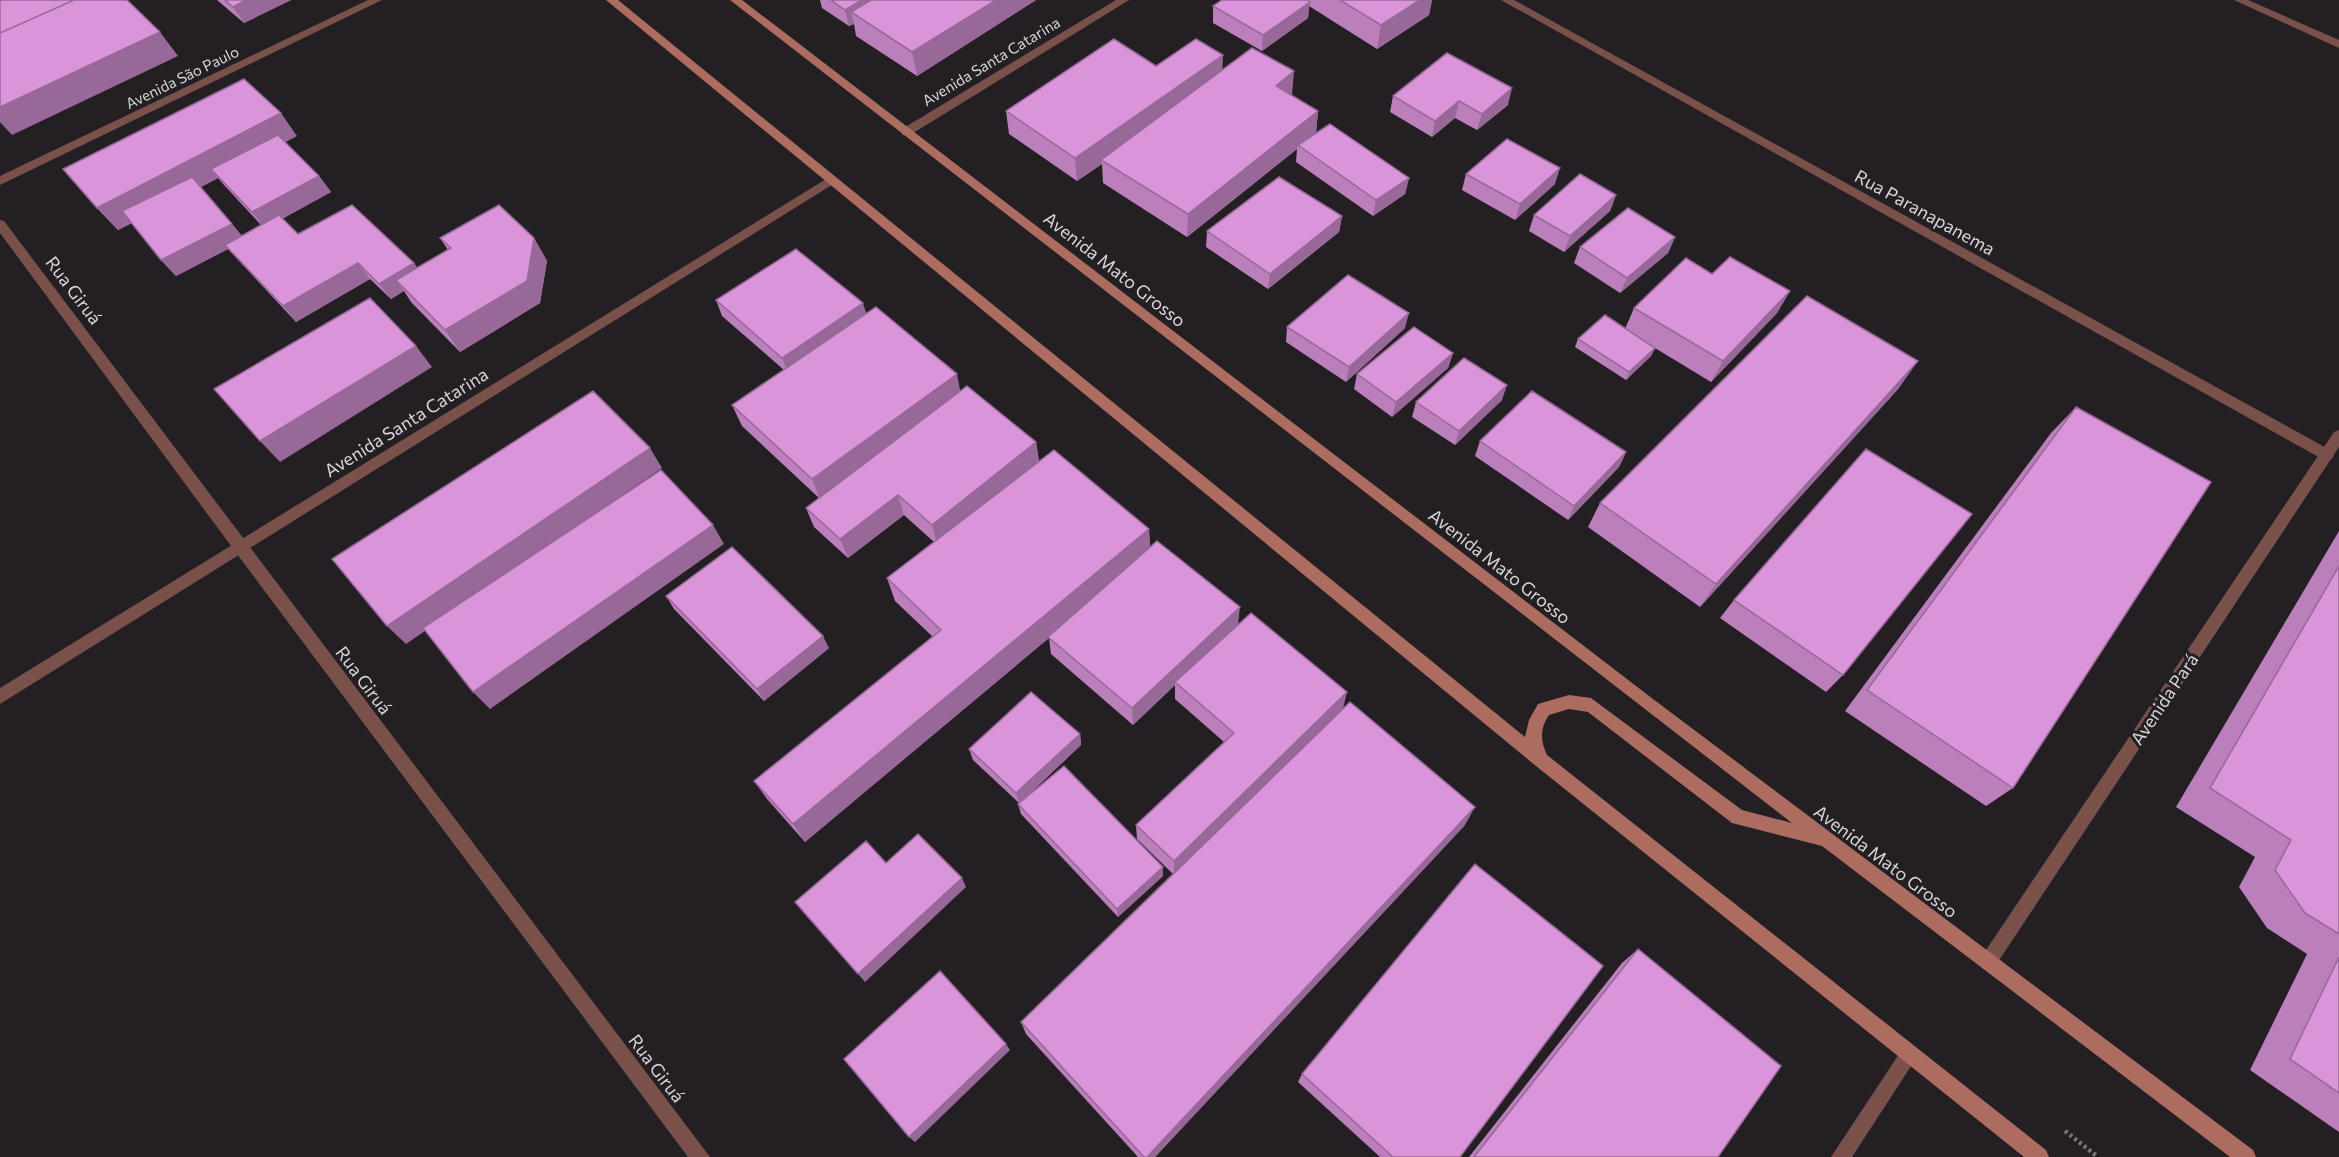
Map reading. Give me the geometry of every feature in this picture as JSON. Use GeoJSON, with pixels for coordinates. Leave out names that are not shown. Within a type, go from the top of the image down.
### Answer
{"type":"FeatureCollection","features":[{"type":"Feature","properties":{"kind":"main road"},"geometry":{"type":"LineString","coordinates":[[611,0],[1542,761],[2039,1157]]}},
{"type":"Feature","properties":{"kind":"main road","name":"Avenida Mato Grosso"},"geometry":{"type":"LineString","coordinates":[[735,0],[1829,842],[2246,1157]]}},
{"type":"Feature","properties":{"kind":"main road"},"geometry":{"type":"LineString","coordinates":[[1542,761],[1534,747],[1533,730],[1544,708],[1569,702],[1591,705],[1738,817],[1829,842]]}},
{"type":"Feature","properties":{"kind":"street","name":"Avenida São Paulo"},"geometry":{"type":"LineString","coordinates":[[0,181],[377,0]]}},
{"type":"Feature","properties":{"kind":"street","name":"Avenida Santa Catarina"},"geometry":{"type":"LineString","coordinates":[[906,132],[1124,0]]}},
{"type":"Feature","properties":{"kind":"street","name":"Rua Paranapanema"},"geometry":{"type":"LineString","coordinates":[[1506,0],[2327,455]]}},
{"type":"Feature","properties":{"kind":"street"},"geometry":{"type":"LineString","coordinates":[[2239,0],[2339,44]]}},
{"type":"Feature","properties":{"kind":"street","name":"Avenida Santa Catarina"},"geometry":{"type":"LineString","coordinates":[[0,697],[239,546],[831,180]]}},
{"type":"Feature","properties":{"kind":"street","name":"Rua Giruá"},"geometry":{"type":"LineString","coordinates":[[0,224],[239,546],[700,1157]]}},
{"type":"Feature","properties":{"kind":"street","name":"Avenida Pará"},"geometry":{"type":"LineString","coordinates":[[1988,962],[2339,436]]}},
{"type":"Feature","properties":{"kind":"street"},"geometry":{"type":"LineString","coordinates":[[1840,1157],[1910,1054]]}},
{"type":"Feature","properties":{"kind":"building"},"geometry":{"type":"Polygon","coordinates":[[[0,0],[74,0],[0,33],[0,0]]]}},
{"type":"Feature","properties":{"kind":"building"},"geometry":{"type":"Polygon","coordinates":[[[74,0],[127,0],[160,32],[0,107],[0,33],[74,0]]]}},
{"type":"Feature","properties":{"kind":"building"},"geometry":{"type":"Polygon","coordinates":[[[225,0],[246,0],[233,7],[225,0]]]}},
{"type":"Feature","properties":{"kind":"building"},"geometry":{"type":"Polygon","coordinates":[[[831,0],[862,0],[845,10],[831,0]]]}},
{"type":"Feature","properties":{"kind":"building"},"geometry":{"type":"Polygon","coordinates":[[[871,0],[996,0],[912,52],[851,12],[871,0]]]}},
{"type":"Feature","properties":{"kind":"building"},"geometry":{"type":"Polygon","coordinates":[[[1222,0],[1307,0],[1310,2],[1263,35],[1213,6],[1222,0]]]}},
{"type":"Feature","properties":{"kind":"building"},"geometry":{"type":"Polygon","coordinates":[[[1340,0],[1420,0],[1381,25],[1340,0]]]}},
{"type":"Feature","properties":{"kind":"building"},"geometry":{"type":"Polygon","coordinates":[[[1114,39],[1156,66],[1196,39],[1223,55],[1075,158],[1006,111],[1114,39]]]}},
{"type":"Feature","properties":{"kind":"building"},"geometry":{"type":"Polygon","coordinates":[[[1252,48],[1294,71],[1276,86],[1318,111],[1188,214],[1101,160],[1252,48]]]}},
{"type":"Feature","properties":{"kind":"building"},"geometry":{"type":"Polygon","coordinates":[[[1447,53],[1512,88],[1482,114],[1459,101],[1435,121],[1393,96],[1447,53]]]}},
{"type":"Feature","properties":{"kind":"building"},"geometry":{"type":"Polygon","coordinates":[[[244,79],[281,113],[97,208],[63,169],[244,79]]]}},
{"type":"Feature","properties":{"kind":"building"},"geometry":{"type":"Polygon","coordinates":[[[1330,124],[1409,178],[1376,200],[1298,145],[1330,124]]]}},
{"type":"Feature","properties":{"kind":"building"},"geometry":{"type":"Polygon","coordinates":[[[278,135],[319,176],[252,212],[211,169],[278,135]]]}},
{"type":"Feature","properties":{"kind":"building"},"geometry":{"type":"Polygon","coordinates":[[[1507,139],[1560,168],[1520,204],[1466,174],[1507,139]]]}},
{"type":"Feature","properties":{"kind":"building"},"geometry":{"type":"Polygon","coordinates":[[[1580,174],[1616,195],[1570,236],[1534,215],[1580,174]]]}},
{"type":"Feature","properties":{"kind":"building"},"geometry":{"type":"Polygon","coordinates":[[[192,177],[232,224],[161,260],[122,211],[192,177]]]}},
{"type":"Feature","properties":{"kind":"building"},"geometry":{"type":"Polygon","coordinates":[[[1279,177],[1342,216],[1270,274],[1207,231],[1279,177]]]}},
{"type":"Feature","properties":{"kind":"building"},"geometry":{"type":"Polygon","coordinates":[[[352,205],[414,263],[379,284],[358,263],[283,306],[225,245],[279,215],[298,234],[352,205]]]}},
{"type":"Feature","properties":{"kind":"building"},"geometry":{"type":"Polygon","coordinates":[[[499,205],[534,238],[527,281],[445,330],[396,280],[451,248],[440,238],[499,205]]]}},
{"type":"Feature","properties":{"kind":"building"},"geometry":{"type":"Polygon","coordinates":[[[1628,208],[1675,237],[1627,278],[1580,247],[1628,208]]]}},
{"type":"Feature","properties":{"kind":"building"},"geometry":{"type":"Polygon","coordinates":[[[796,249],[863,303],[782,358],[716,300],[796,249]]]}},
{"type":"Feature","properties":{"kind":"building"},"geometry":{"type":"Polygon","coordinates":[[[1730,257],[1790,291],[1723,361],[1634,308],[1686,258],[1712,274],[1730,257]]]}},
{"type":"Feature","properties":{"kind":"building"},"geometry":{"type":"Polygon","coordinates":[[[1348,275],[1409,313],[1349,367],[1287,327],[1348,275]]]}},
{"type":"Feature","properties":{"kind":"building"},"geometry":{"type":"Polygon","coordinates":[[[1807,296],[1918,361],[1716,584],[1600,503],[1807,296]]]}},
{"type":"Feature","properties":{"kind":"building"},"geometry":{"type":"Polygon","coordinates":[[[370,298],[416,346],[260,441],[214,389],[370,298]]]}},
{"type":"Feature","properties":{"kind":"building"},"geometry":{"type":"Polygon","coordinates":[[[876,307],[957,374],[812,479],[732,405],[876,307]]]}},
{"type":"Feature","properties":{"kind":"building"},"geometry":{"type":"Polygon","coordinates":[[[1605,315],[1655,348],[1629,372],[1578,339],[1605,315]]]}},
{"type":"Feature","properties":{"kind":"building"},"geometry":{"type":"Polygon","coordinates":[[[1414,327],[1453,353],[1396,402],[1357,374],[1414,327]]]}},
{"type":"Feature","properties":{"kind":"building"},"geometry":{"type":"Polygon","coordinates":[[[1464,358],[1507,385],[1459,431],[1416,402],[1464,358]]]}},
{"type":"Feature","properties":{"kind":"building"},"geometry":{"type":"Polygon","coordinates":[[[967,386],[1036,442],[932,525],[898,495],[840,539],[806,508],[967,386]]]}},
{"type":"Feature","properties":{"kind":"building"},"geometry":{"type":"Polygon","coordinates":[[[593,391],[650,448],[387,626],[332,559],[593,391]]]}},
{"type":"Feature","properties":{"kind":"building"},"geometry":{"type":"Polygon","coordinates":[[[1532,391],[1626,452],[1574,506],[1480,441],[1532,391]]]}},
{"type":"Feature","properties":{"kind":"building"},"geometry":{"type":"Polygon","coordinates":[[[2076,407],[2211,482],[2013,788],[1867,690],[2076,407]]]}},
{"type":"Feature","properties":{"kind":"building"},"geometry":{"type":"Polygon","coordinates":[[[1866,449],[1972,514],[1843,675],[1734,600],[1866,449]]]}},
{"type":"Feature","properties":{"kind":"building"},"geometry":{"type":"Polygon","coordinates":[[[1054,450],[1149,529],[793,824],[754,781],[941,630],[887,578],[1054,450]]]}},
{"type":"Feature","properties":{"kind":"building"},"geometry":{"type":"Polygon","coordinates":[[[661,470],[713,525],[473,692],[423,628],[661,470]]]}},
{"type":"Feature","properties":{"kind":"building"},"geometry":{"type":"Polygon","coordinates":[[[1157,541],[1240,607],[1132,708],[1048,637],[1157,541]]]}},
{"type":"Feature","properties":{"kind":"building"},"geometry":{"type":"Polygon","coordinates":[[[732,547],[823,636],[757,689],[666,596],[732,547]]]}},
{"type":"Feature","properties":{"kind":"building"},"geometry":{"type":"Polygon","coordinates":[[[2339,566],[2339,934],[2305,913],[2275,870],[2291,840],[2210,788],[2339,566]]]}},
{"type":"Feature","properties":{"kind":"building"},"geometry":{"type":"Polygon","coordinates":[[[1251,613],[1347,692],[1174,861],[1136,825],[1234,733],[1175,682],[1251,613]]]}},
{"type":"Feature","properties":{"kind":"building"},"geometry":{"type":"Polygon","coordinates":[[[1031,692],[1080,734],[1016,793],[969,749],[1031,692]]]}},
{"type":"Feature","properties":{"kind":"building"},"geometry":{"type":"Polygon","coordinates":[[[1350,702],[1475,807],[1147,1157],[1144,1157],[1021,1022],[1350,702]]]}},
{"type":"Feature","properties":{"kind":"building"},"geometry":{"type":"Polygon","coordinates":[[[1064,766],[1163,867],[1117,909],[1018,804],[1064,766]]]}},
{"type":"Feature","properties":{"kind":"building"},"geometry":{"type":"Polygon","coordinates":[[[918,834],[962,878],[858,974],[795,902],[866,841],[886,863],[918,834]]]}},
{"type":"Feature","properties":{"kind":"building"},"geometry":{"type":"Polygon","coordinates":[[[1475,864],[1603,966],[1460,1157],[1393,1157],[1302,1074],[1475,864]]]}},
{"type":"Feature","properties":{"kind":"building"},"geometry":{"type":"Polygon","coordinates":[[[1638,949],[1781,1066],[1718,1157],[1474,1157],[1638,949]]]}},
{"type":"Feature","properties":{"kind":"building"},"geometry":{"type":"Polygon","coordinates":[[[2339,957],[2339,1093],[2290,1059],[2339,957]]]}},
{"type":"Feature","properties":{"kind":"building"},"geometry":{"type":"Polygon","coordinates":[[[940,971],[1006,1044],[909,1137],[844,1059],[940,971]]]}}]}
